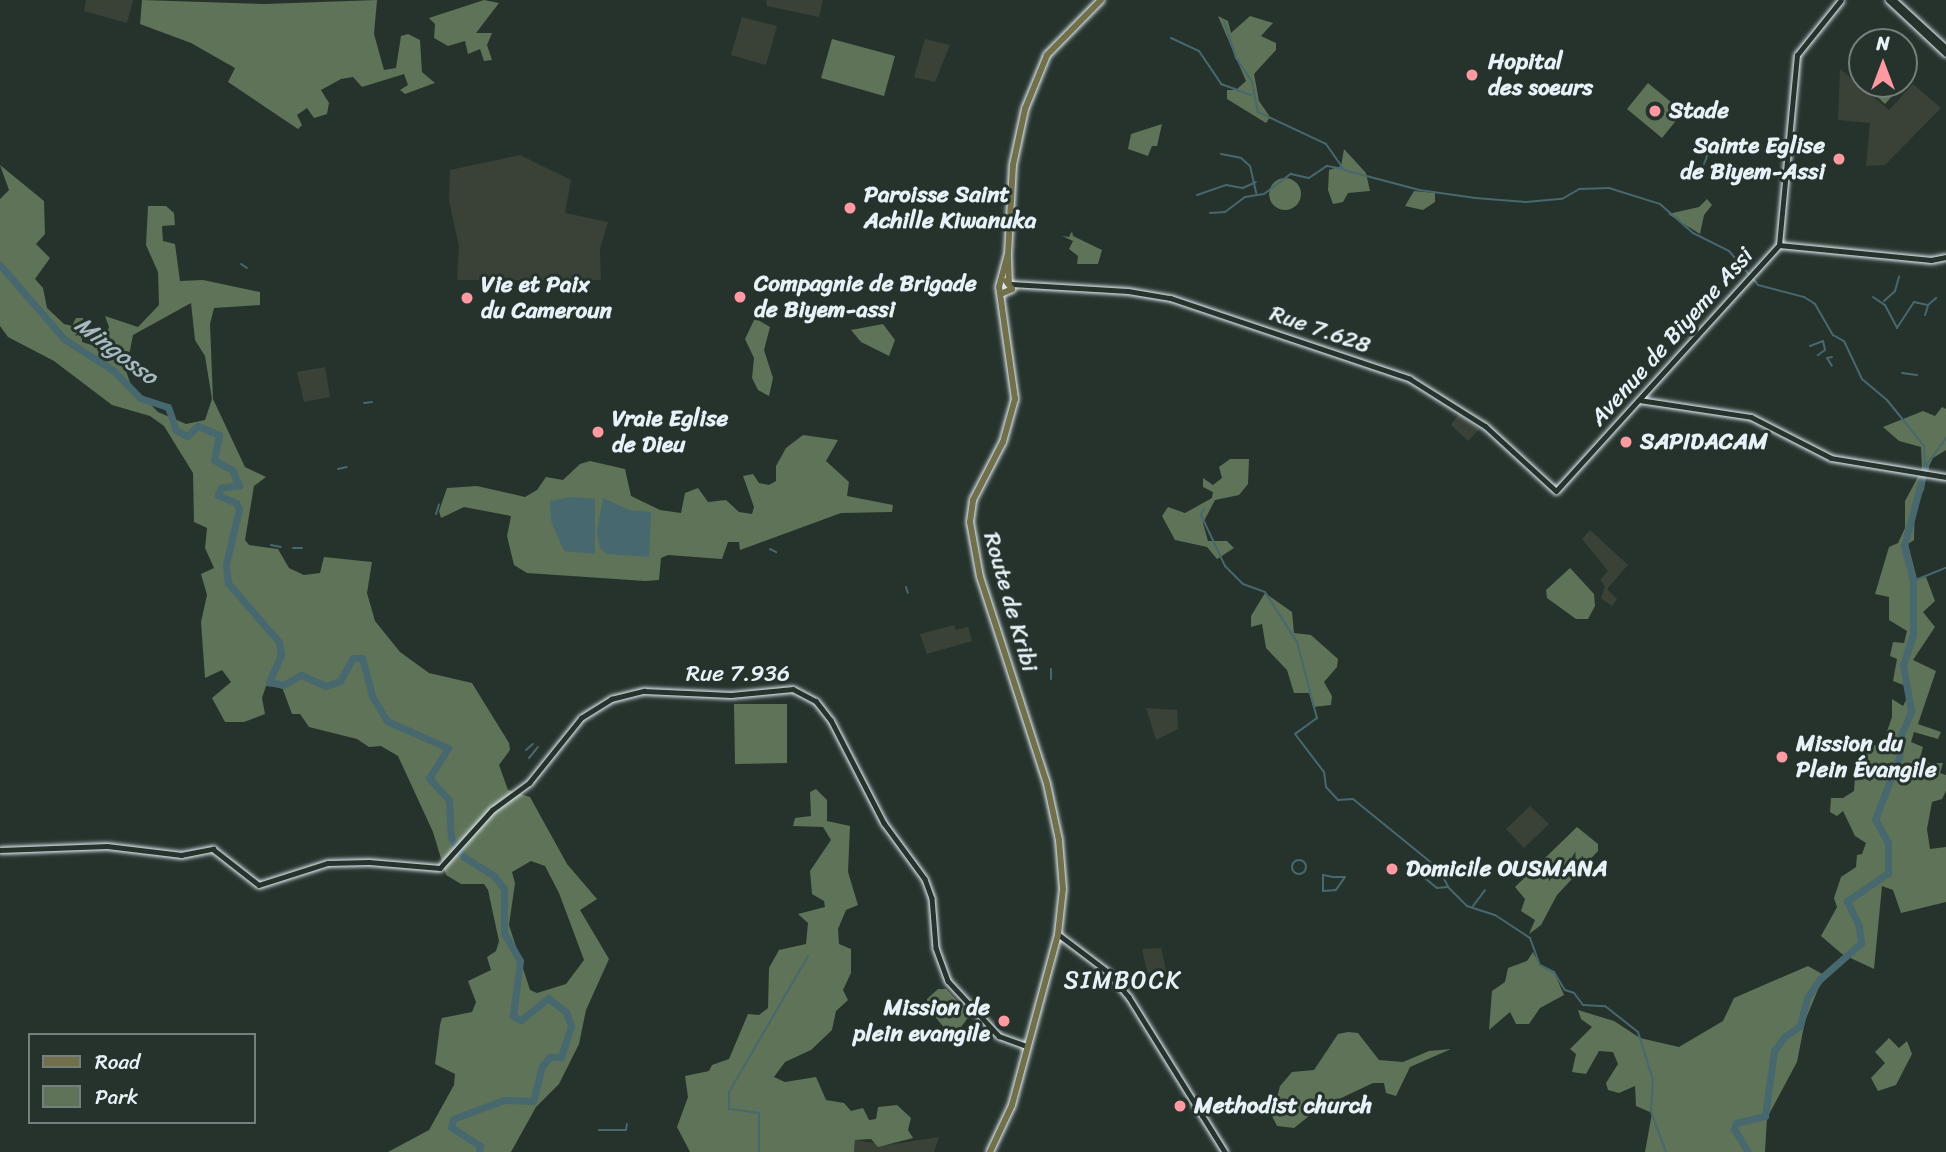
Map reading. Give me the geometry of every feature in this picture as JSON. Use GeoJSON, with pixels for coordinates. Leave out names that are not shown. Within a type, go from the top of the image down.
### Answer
{"type":"FeatureCollection","features":[{"type":"Feature","properties":{"kind":"main road","name":"Route de Kribi"},"geometry":{"type":"LineString","coordinates":[[990,1152],[1009,1115],[1058,934],[1063,889],[1055,817],[980,577],[970,522],[974,500],[1003,442],[1013,408],[1015,376],[1004,313],[1013,165],[1035,78],[1047,55],[1101,0]]}},
{"type":"Feature","properties":{"kind":"main road","name":"Avenue de Biyeme Assi"},"geometry":{"type":"LineString","coordinates":[[1556,491],[1779,245],[1797,54],[1841,0]]}},
{"type":"Feature","properties":{"kind":"main road"},"geometry":{"type":"LineString","coordinates":[[1888,0],[1946,54]]}},
{"type":"Feature","properties":{"kind":"main road"},"geometry":{"type":"LineString","coordinates":[[1894,0],[1946,48]]}},
{"type":"Feature","properties":{"kind":"main road","name":"Rue 7.628"},"geometry":{"type":"LineString","coordinates":[[1007,288],[1118,290],[1170,298],[1409,379],[1485,426],[1556,491]]}},
{"type":"Feature","properties":{"kind":"main road"},"geometry":{"type":"LineString","coordinates":[[1639,400],[1751,417],[1831,458],[1946,477]]}},
{"type":"Feature","properties":{"kind":"street"},"geometry":{"type":"LineString","coordinates":[[1779,245],[1931,260],[1946,257]]}},
{"type":"Feature","properties":{"kind":"street","name":"Rue 7.936"},"geometry":{"type":"LineString","coordinates":[[0,850],[107,846],[181,855],[213,849],[258,885],[319,865],[352,863],[433,869],[455,857],[492,810],[529,783],[581,718],[611,699],[644,691],[801,692],[816,701],[831,720],[884,823],[929,886],[936,948],[948,981],[990,1029],[1009,1042],[1027,1046]]}},
{"type":"Feature","properties":{"kind":"street"},"geometry":{"type":"LineString","coordinates":[[1058,934],[1108,972],[1129,997],[1225,1152]]}},
{"type":"Feature","properties":{"kind":"shaded area"},"geometry":{"type":"Polygon","coordinates":[[[86,0],[133,0],[127,23],[84,11],[86,0]]]}},
{"type":"Feature","properties":{"kind":"shaded area"},"geometry":{"type":"Polygon","coordinates":[[[766,0],[823,0],[819,17],[767,6],[766,0]]]}},
{"type":"Feature","properties":{"kind":"shaded area"},"geometry":{"type":"Polygon","coordinates":[[[742,17],[777,26],[766,65],[731,55],[742,17]]]}},
{"type":"Feature","properties":{"kind":"shaded area"},"geometry":{"type":"Polygon","coordinates":[[[925,39],[950,45],[935,82],[914,77],[925,39]]]}},
{"type":"Feature","properties":{"kind":"shaded area"},"geometry":{"type":"Polygon","coordinates":[[[1840,69],[1848,76],[1848,98],[1875,98],[1889,110],[1900,98],[1918,98],[1918,88],[1941,108],[1885,165],[1866,166],[1870,123],[1838,120],[1840,69]]]}},
{"type":"Feature","properties":{"kind":"shaded area"},"geometry":{"type":"Polygon","coordinates":[[[520,155],[571,180],[565,213],[608,222],[600,249],[601,280],[457,280],[459,247],[449,200],[450,170],[520,155]]]}},
{"type":"Feature","properties":{"kind":"shaded area"},"geometry":{"type":"Polygon","coordinates":[[[325,367],[330,397],[304,402],[297,372],[325,367]]]}},
{"type":"Feature","properties":{"kind":"shaded area"},"geometry":{"type":"Polygon","coordinates":[[[1459,414],[1479,429],[1468,441],[1451,425],[1459,414]]]}},
{"type":"Feature","properties":{"kind":"shaded area"},"geometry":{"type":"Polygon","coordinates":[[[1590,530],[1628,565],[1607,589],[1617,599],[1612,606],[1601,598],[1605,586],[1600,580],[1608,571],[1582,539],[1590,530]]]}},
{"type":"Feature","properties":{"kind":"shaded area"},"geometry":{"type":"Polygon","coordinates":[[[954,625],[956,630],[968,627],[972,641],[927,654],[920,634],[954,625]]]}},
{"type":"Feature","properties":{"kind":"shaded area"},"geometry":{"type":"Polygon","coordinates":[[[1146,708],[1177,710],[1178,729],[1156,740],[1146,708]]]}},
{"type":"Feature","properties":{"kind":"shaded area"},"geometry":{"type":"Polygon","coordinates":[[[1530,806],[1549,824],[1524,848],[1506,829],[1530,806]]]}},
{"type":"Feature","properties":{"kind":"shaded area"},"geometry":{"type":"Polygon","coordinates":[[[1161,948],[1167,975],[1149,979],[1142,949],[1161,948]]]}},
{"type":"Feature","properties":{"kind":"shaded area"},"geometry":{"type":"Polygon","coordinates":[[[939,1137],[934,1152],[854,1152],[855,1140],[888,1145],[939,1137]]]}},
{"type":"Feature","properties":{"kind":"green space"},"geometry":{"type":"Polygon","coordinates":[[[142,0],[265,4],[377,0],[374,34],[384,70],[396,68],[401,36],[408,34],[420,40],[422,72],[435,83],[405,94],[400,90],[408,85],[404,74],[362,87],[353,77],[341,79],[321,90],[329,103],[327,114],[314,118],[307,108],[297,115],[302,125],[298,129],[228,82],[235,68],[191,43],[140,24],[142,0]]]}},
{"type":"Feature","properties":{"kind":"green space"},"geometry":{"type":"Polygon","coordinates":[[[484,0],[499,3],[476,33],[492,33],[487,45],[492,60],[484,61],[480,49],[468,54],[465,41],[448,46],[434,38],[435,24],[429,18],[484,0]]]}},
{"type":"Feature","properties":{"kind":"green space"},"geometry":{"type":"Polygon","coordinates":[[[1218,16],[1228,21],[1231,33],[1250,16],[1273,23],[1261,36],[1276,43],[1276,50],[1254,74],[1259,101],[1270,117],[1266,123],[1227,99],[1227,90],[1236,90],[1246,81],[1218,16]]]}},
{"type":"Feature","properties":{"kind":"green space"},"geometry":{"type":"Polygon","coordinates":[[[832,39],[895,56],[884,96],[821,78],[832,39]]]}},
{"type":"Feature","properties":{"kind":"green space","name":"Stade"},"geometry":{"type":"Polygon","coordinates":[[[1648,83],[1683,112],[1662,138],[1627,109],[1648,83]]]}},
{"type":"Feature","properties":{"kind":"green space"},"geometry":{"type":"Polygon","coordinates":[[[1879,98],[1890,98],[1885,104],[1879,98]]]}},
{"type":"Feature","properties":{"kind":"green space"},"geometry":{"type":"Polygon","coordinates":[[[1162,124],[1157,146],[1152,146],[1148,156],[1128,149],[1131,134],[1162,124]]]}},
{"type":"Feature","properties":{"kind":"green space"},"geometry":{"type":"Polygon","coordinates":[[[1344,149],[1366,173],[1370,191],[1348,193],[1343,202],[1333,204],[1328,190],[1329,170],[1341,166],[1344,149]]]}},
{"type":"Feature","properties":{"kind":"green space"},"geometry":{"type":"Polygon","coordinates":[[[0,165],[44,201],[45,234],[36,244],[50,258],[35,279],[43,288],[47,308],[64,324],[72,326],[76,318],[83,318],[82,342],[101,348],[109,327],[105,316],[138,327],[159,305],[158,272],[146,245],[148,206],[166,206],[174,213],[175,225],[162,226],[163,241],[175,244],[180,281],[203,280],[260,292],[260,305],[214,308],[210,324],[213,399],[245,467],[266,477],[254,486],[245,540],[249,545],[278,549],[289,568],[304,575],[320,573],[324,557],[372,562],[367,593],[375,621],[400,652],[429,673],[472,683],[509,743],[510,750],[499,765],[508,790],[530,797],[567,864],[597,899],[580,910],[609,959],[586,1010],[579,1044],[559,1084],[536,1107],[511,1152],[388,1152],[429,1130],[454,1085],[455,1074],[435,1064],[440,1025],[442,1018],[472,1012],[476,1002],[468,981],[491,970],[487,957],[496,951],[499,941],[488,890],[484,884],[461,884],[446,875],[433,832],[398,756],[381,746],[369,747],[357,739],[309,727],[300,714],[292,714],[282,687],[266,686],[262,698],[265,714],[244,722],[225,722],[212,698],[231,682],[222,670],[205,678],[201,622],[207,595],[201,574],[214,568],[205,548],[207,528],[194,522],[193,473],[164,426],[150,416],[112,405],[54,361],[8,337],[0,326],[0,199],[9,190],[0,165]],[[191,303],[133,335],[126,371],[131,385],[158,412],[186,424],[205,420],[212,399],[205,356],[195,340],[191,303]],[[531,861],[512,872],[515,883],[509,925],[530,990],[537,993],[566,984],[584,960],[559,893],[545,866],[531,861]]]}},
{"type":"Feature","properties":{"kind":"green space"},"geometry":{"type":"Polygon","coordinates":[[[1285,178],[1296,183],[1301,194],[1296,205],[1285,210],[1274,205],[1269,194],[1274,183],[1285,178]]]}},
{"type":"Feature","properties":{"kind":"green space"},"geometry":{"type":"Polygon","coordinates":[[[1414,191],[1435,193],[1435,202],[1423,210],[1405,206],[1414,191]]]}},
{"type":"Feature","properties":{"kind":"green space"},"geometry":{"type":"Polygon","coordinates":[[[1707,199],[1712,205],[1704,215],[1700,234],[1668,214],[1699,207],[1707,199]]]}},
{"type":"Feature","properties":{"kind":"green space"},"geometry":{"type":"Polygon","coordinates":[[[1072,231],[1073,236],[1102,250],[1098,264],[1077,264],[1078,256],[1069,249],[1073,241],[1062,236],[1069,237],[1072,231]]]}},
{"type":"Feature","properties":{"kind":"green space"},"geometry":{"type":"Polygon","coordinates":[[[755,318],[770,327],[764,350],[773,378],[769,396],[758,390],[752,378],[754,358],[745,339],[755,318]]]}},
{"type":"Feature","properties":{"kind":"green space"},"geometry":{"type":"Polygon","coordinates":[[[883,324],[895,340],[889,356],[861,342],[851,330],[883,324]]]}},
{"type":"Feature","properties":{"kind":"green space"},"geometry":{"type":"Polygon","coordinates":[[[1942,407],[1946,409],[1946,450],[1933,458],[1927,470],[1922,469],[1921,447],[1899,441],[1883,427],[1923,411],[1935,416],[1942,407]]]}},
{"type":"Feature","properties":{"kind":"green space"},"geometry":{"type":"Polygon","coordinates":[[[803,435],[838,440],[826,461],[849,482],[847,496],[893,505],[892,512],[841,513],[740,550],[739,542],[728,542],[722,559],[668,555],[661,558],[659,580],[645,581],[527,573],[514,565],[507,536],[511,516],[464,507],[441,518],[439,511],[447,488],[477,486],[525,497],[537,490],[546,477],[563,480],[580,464],[590,461],[625,469],[631,496],[660,510],[681,513],[685,493],[698,488],[708,502],[726,500],[739,512],[752,514],[754,507],[743,476],[753,474],[759,483],[769,485],[776,481],[776,466],[786,448],[803,435]]]}},
{"type":"Feature","properties":{"kind":"green space"},"geometry":{"type":"Polygon","coordinates":[[[1230,459],[1249,459],[1248,484],[1239,495],[1215,500],[1203,523],[1208,541],[1227,541],[1234,548],[1217,559],[1207,547],[1175,540],[1162,516],[1168,507],[1185,513],[1212,498],[1213,492],[1203,487],[1203,478],[1213,485],[1222,478],[1219,467],[1230,459]]]}},
{"type":"Feature","properties":{"kind":"green space"},"geometry":{"type":"Polygon","coordinates":[[[1919,475],[1926,477],[1924,490],[1915,503],[1914,540],[1908,544],[1917,579],[1926,577],[1935,601],[1923,612],[1935,627],[1913,660],[1936,671],[1918,724],[1941,732],[1938,739],[1914,732],[1911,742],[1923,747],[1920,758],[1928,763],[1943,763],[1940,773],[1946,775],[1946,791],[1942,799],[1932,802],[1927,829],[1930,849],[1946,847],[1946,902],[1901,913],[1893,890],[1882,886],[1874,969],[1842,954],[1821,936],[1837,907],[1834,898],[1841,877],[1856,867],[1857,855],[1862,854],[1866,843],[1855,836],[1843,811],[1837,816],[1830,812],[1831,798],[1843,798],[1854,791],[1856,763],[1868,743],[1878,746],[1884,740],[1892,717],[1892,699],[1903,706],[1906,700],[1906,686],[1893,681],[1897,659],[1890,656],[1893,642],[1904,643],[1907,631],[1889,620],[1889,597],[1875,594],[1889,547],[1898,543],[1905,528],[1905,501],[1919,475]]]}},
{"type":"Feature","properties":{"kind":"green space"},"geometry":{"type":"Polygon","coordinates":[[[1570,568],[1594,594],[1595,606],[1588,619],[1576,619],[1547,598],[1546,590],[1570,568]]]}},
{"type":"Feature","properties":{"kind":"green space"},"geometry":{"type":"Polygon","coordinates":[[[1265,593],[1292,612],[1294,633],[1311,635],[1338,659],[1337,667],[1324,682],[1332,696],[1331,705],[1313,707],[1309,693],[1294,693],[1287,670],[1266,648],[1262,624],[1251,627],[1251,616],[1265,593]]]}},
{"type":"Feature","properties":{"kind":"green space"},"geometry":{"type":"Polygon","coordinates":[[[734,704],[787,704],[787,763],[735,764],[734,704]]]}},
{"type":"Feature","properties":{"kind":"green space"},"geometry":{"type":"Polygon","coordinates":[[[816,789],[827,800],[827,821],[850,826],[848,872],[858,905],[846,910],[838,929],[839,944],[851,949],[851,973],[843,990],[848,1000],[836,1011],[832,1030],[811,1050],[785,1062],[774,1077],[785,1082],[816,1077],[826,1100],[844,1103],[851,1111],[863,1108],[869,1120],[876,1119],[878,1107],[897,1105],[911,1118],[908,1130],[913,1138],[878,1147],[871,1139],[855,1140],[854,1152],[690,1152],[677,1127],[688,1097],[685,1076],[709,1071],[712,1065],[729,1059],[748,1014],[759,1015],[768,1008],[769,968],[779,950],[806,944],[808,923],[798,914],[825,907],[824,901],[812,894],[810,871],[831,840],[823,827],[793,826],[795,818],[811,816],[810,792],[816,789]]]}},
{"type":"Feature","properties":{"kind":"green space"},"geometry":{"type":"Polygon","coordinates":[[[1577,827],[1598,844],[1598,851],[1557,895],[1541,925],[1529,934],[1535,920],[1521,911],[1525,899],[1515,887],[1577,827]]]}},
{"type":"Feature","properties":{"kind":"green space"},"geometry":{"type":"Polygon","coordinates":[[[1533,952],[1540,965],[1554,972],[1564,995],[1540,1008],[1529,1024],[1516,1024],[1510,1012],[1489,1030],[1492,991],[1505,982],[1508,968],[1527,961],[1533,952]]]}},
{"type":"Feature","properties":{"kind":"green space"},"geometry":{"type":"Polygon","coordinates":[[[1808,966],[1824,975],[1805,1021],[1797,1062],[1767,1118],[1765,1152],[1645,1152],[1652,1113],[1636,1106],[1635,1086],[1619,1093],[1608,1090],[1606,1083],[1618,1064],[1613,1052],[1599,1051],[1586,1074],[1572,1072],[1576,1054],[1570,1049],[1592,1027],[1581,1019],[1578,1010],[1614,1021],[1640,1038],[1679,1047],[1723,1021],[1734,998],[1808,966]]]}},
{"type":"Feature","properties":{"kind":"green space"},"geometry":{"type":"Polygon","coordinates":[[[938,989],[946,989],[970,1015],[956,1034],[947,1031],[927,1007],[927,999],[938,989]]]}},
{"type":"Feature","properties":{"kind":"green space"},"geometry":{"type":"Polygon","coordinates":[[[1358,1033],[1379,1060],[1403,1062],[1429,1051],[1451,1049],[1410,1067],[1396,1096],[1386,1093],[1384,1083],[1373,1083],[1318,1109],[1294,1128],[1277,1126],[1272,1116],[1280,1086],[1292,1072],[1314,1070],[1338,1034],[1358,1033]]]}},
{"type":"Feature","properties":{"kind":"green space"},"geometry":{"type":"Polygon","coordinates":[[[1889,1038],[1899,1048],[1907,1041],[1912,1054],[1896,1085],[1878,1091],[1871,1078],[1885,1063],[1875,1052],[1889,1038]]]}},
{"type":"Feature","properties":{"kind":"water"},"geometry":{"type":"Polygon","coordinates":[[[571,497],[595,499],[595,554],[564,551],[551,521],[550,501],[571,497]]]}},
{"type":"Feature","properties":{"kind":"water"},"geometry":{"type":"Polygon","coordinates":[[[603,498],[629,510],[651,512],[649,557],[607,554],[600,548],[597,532],[603,498]]]}},
{"type":"Feature","properties":{"kind":"waterway"},"geometry":{"type":"LineString","coordinates":[[1224,21],[1236,58],[1252,82],[1258,112],[1326,144],[1344,170],[1419,190],[1475,198],[1526,202],[1562,199],[1579,189],[1609,188],[1660,204],[1693,233],[1729,251],[1758,285],[1804,297],[1815,304],[1833,335],[1844,341],[1862,379],[1887,400],[1924,446],[1925,467]]}},
{"type":"Feature","properties":{"kind":"waterway"},"geometry":{"type":"LineString","coordinates":[[1171,38],[1199,51],[1221,84],[1251,95]]}},
{"type":"Feature","properties":{"kind":"waterway"},"geometry":{"type":"LineString","coordinates":[[1221,154],[1241,158],[1250,166],[1256,193]]}},
{"type":"Feature","properties":{"kind":"waterway"},"geometry":{"type":"LineString","coordinates":[[1704,164],[1707,156]]}},
{"type":"Feature","properties":{"kind":"waterway"},"geometry":{"type":"LineString","coordinates":[[1210,213],[1225,212],[1245,197],[1264,194],[1291,174],[1309,178],[1327,166],[1344,169]]}},
{"type":"Feature","properties":{"kind":"waterway"},"geometry":{"type":"LineString","coordinates":[[1197,195],[1226,185],[1243,188],[1256,182]]}},
{"type":"Feature","properties":{"kind":"waterway"},"geometry":{"type":"LineString","coordinates":[[241,264],[247,268]]}},
{"type":"Feature","properties":{"kind":"waterway","name":"Mingosso"},"geometry":{"type":"LineString","coordinates":[[0,265],[64,339],[114,371],[140,398],[168,407],[176,430],[187,436],[198,426],[219,435],[214,460],[232,470],[239,485],[221,488],[218,495],[236,503],[239,509],[226,564],[228,583],[279,642],[281,655],[269,682],[283,685],[301,675],[326,686],[340,681],[353,658],[362,658],[372,696],[387,721],[448,748],[429,778],[449,800],[451,838],[464,857],[494,876],[504,889],[504,933],[520,961],[513,1016],[521,1020],[548,998],[566,1012],[571,1026],[561,1057],[550,1057],[542,1066],[533,1101],[504,1100],[453,1119],[451,1127],[480,1146],[479,1152]]}},
{"type":"Feature","properties":{"kind":"waterway"},"geometry":{"type":"LineString","coordinates":[[1884,301],[1895,291],[1899,277]]}},
{"type":"Feature","properties":{"kind":"waterway"},"geometry":{"type":"LineString","coordinates":[[1873,297],[1885,305],[1897,328],[1914,302],[1928,305],[1936,298]]}},
{"type":"Feature","properties":{"kind":"waterway"},"geometry":{"type":"LineString","coordinates":[[1925,315],[1928,306]]}},
{"type":"Feature","properties":{"kind":"waterway"},"geometry":{"type":"LineString","coordinates":[[1810,346],[1823,341],[1825,350],[1818,355]]}},
{"type":"Feature","properties":{"kind":"waterway"},"geometry":{"type":"LineString","coordinates":[[1832,357],[1827,358],[1832,366]]}},
{"type":"Feature","properties":{"kind":"waterway"},"geometry":{"type":"LineString","coordinates":[[1902,373],[1917,375]]}},
{"type":"Feature","properties":{"kind":"waterway"},"geometry":{"type":"LineString","coordinates":[[364,403],[372,402]]}},
{"type":"Feature","properties":{"kind":"waterway"},"geometry":{"type":"LineString","coordinates":[[1925,467],[1946,438]]}},
{"type":"Feature","properties":{"kind":"waterway"},"geometry":{"type":"LineString","coordinates":[[338,469],[347,467]]}},
{"type":"Feature","properties":{"kind":"waterway"},"geometry":{"type":"LineString","coordinates":[[1748,1152],[1734,1129],[1736,1123],[1765,1116],[1774,1051],[1784,1037],[1800,1026],[1807,998],[1820,979],[1861,943],[1859,926],[1847,901],[1888,873],[1888,843],[1875,819],[1899,758],[1901,735],[1911,711],[1903,665],[1913,635],[1913,581],[1904,546],[1925,467]]}},
{"type":"Feature","properties":{"kind":"waterway"},"geometry":{"type":"LineString","coordinates":[[436,514],[439,504]]}},
{"type":"Feature","properties":{"kind":"waterway"},"geometry":{"type":"LineString","coordinates":[[1204,509],[1201,515],[1225,566],[1243,584],[1265,592],[1297,642],[1317,718],[1295,734],[1324,772],[1326,787],[1338,800],[1353,799],[1439,869],[1448,887],[1467,906],[1495,915],[1530,938],[1540,965],[1554,972],[1565,990],[1574,993],[1583,1005],[1605,1006],[1638,1032],[1653,1080],[1651,1112],[1666,1152]]}},
{"type":"Feature","properties":{"kind":"waterway"},"geometry":{"type":"LineString","coordinates":[[271,545],[281,547]]}},
{"type":"Feature","properties":{"kind":"waterway"},"geometry":{"type":"LineString","coordinates":[[293,548],[302,548]]}},
{"type":"Feature","properties":{"kind":"waterway"},"geometry":{"type":"LineString","coordinates":[[770,549],[776,552]]}},
{"type":"Feature","properties":{"kind":"waterway"},"geometry":{"type":"LineString","coordinates":[[1913,581],[1946,568]]}},
{"type":"Feature","properties":{"kind":"waterway"},"geometry":{"type":"LineString","coordinates":[[906,587],[908,593]]}},
{"type":"Feature","properties":{"kind":"waterway"},"geometry":{"type":"LineString","coordinates":[[1051,669],[1051,679]]}},
{"type":"Feature","properties":{"kind":"waterway"},"geometry":{"type":"LineString","coordinates":[[526,750],[533,744]]}},
{"type":"Feature","properties":{"kind":"waterway"},"geometry":{"type":"LineString","coordinates":[[529,758],[538,747]]}},
{"type":"Feature","properties":{"kind":"waterway"},"geometry":{"type":"LineString","coordinates":[[1299,860],[1304,862],[1306,867],[1304,872],[1299,874],[1294,872],[1292,867],[1294,862],[1299,860]]}},
{"type":"Feature","properties":{"kind":"waterway"},"geometry":{"type":"LineString","coordinates":[[1405,862],[1437,888],[1447,887]]}},
{"type":"Feature","properties":{"kind":"waterway"},"geometry":{"type":"LineString","coordinates":[[1323,875],[1333,877],[1345,877],[1336,890],[1323,891],[1323,875]]}},
{"type":"Feature","properties":{"kind":"waterway"},"geometry":{"type":"LineString","coordinates":[[1473,906],[1485,890]]}},
{"type":"Feature","properties":{"kind":"waterway"},"geometry":{"type":"LineString","coordinates":[[759,1152],[759,1113],[729,1109],[729,1092],[808,956]]}},
{"type":"Feature","properties":{"kind":"waterway"},"geometry":{"type":"LineString","coordinates":[[599,1130],[626,1130],[627,1124]]}},
{"type":"Feature","properties":{"kind":"place","name":"Hopital des soeurs"},"geometry":{"type":"Point","coordinates":[1472,75]}},
{"type":"Feature","properties":{"kind":"place","name":"Stade"},"geometry":{"type":"Point","coordinates":[1655,111]}},
{"type":"Feature","properties":{"kind":"place","name":"Sainte Eglise de Biyem-Assi"},"geometry":{"type":"Point","coordinates":[1839,159]}},
{"type":"Feature","properties":{"kind":"place","name":"Paroisse Saint Achille Kiwanuka"},"geometry":{"type":"Point","coordinates":[850,208]}},
{"type":"Feature","properties":{"kind":"place","name":"Compagnie de Brigade de Biyem-assi"},"geometry":{"type":"Point","coordinates":[740,297]}},
{"type":"Feature","properties":{"kind":"place","name":"Vie et Paix du Cameroun"},"geometry":{"type":"Point","coordinates":[467,298]}},
{"type":"Feature","properties":{"kind":"place","name":"Vraie Eglise de Dieu"},"geometry":{"type":"Point","coordinates":[598,432]}},
{"type":"Feature","properties":{"kind":"place","name":"SAPIDACAM"},"geometry":{"type":"Point","coordinates":[1626,442]}},
{"type":"Feature","properties":{"kind":"place","name":"Mission du Plein Évangile"},"geometry":{"type":"Point","coordinates":[1782,757]}},
{"type":"Feature","properties":{"kind":"place","name":"Domicile OUSMANA"},"geometry":{"type":"Point","coordinates":[1392,869]}},
{"type":"Feature","properties":{"kind":"place","name":"Mission de plein evangile"},"geometry":{"type":"Point","coordinates":[1004,1021]}},
{"type":"Feature","properties":{"kind":"place","name":"Methodist church"},"geometry":{"type":"Point","coordinates":[1180,1106]}},
{"type":"Feature","properties":{"kind":"district","name":"SIMBOCK"},"geometry":{"type":"Point","coordinates":[1123,981]}}]}
